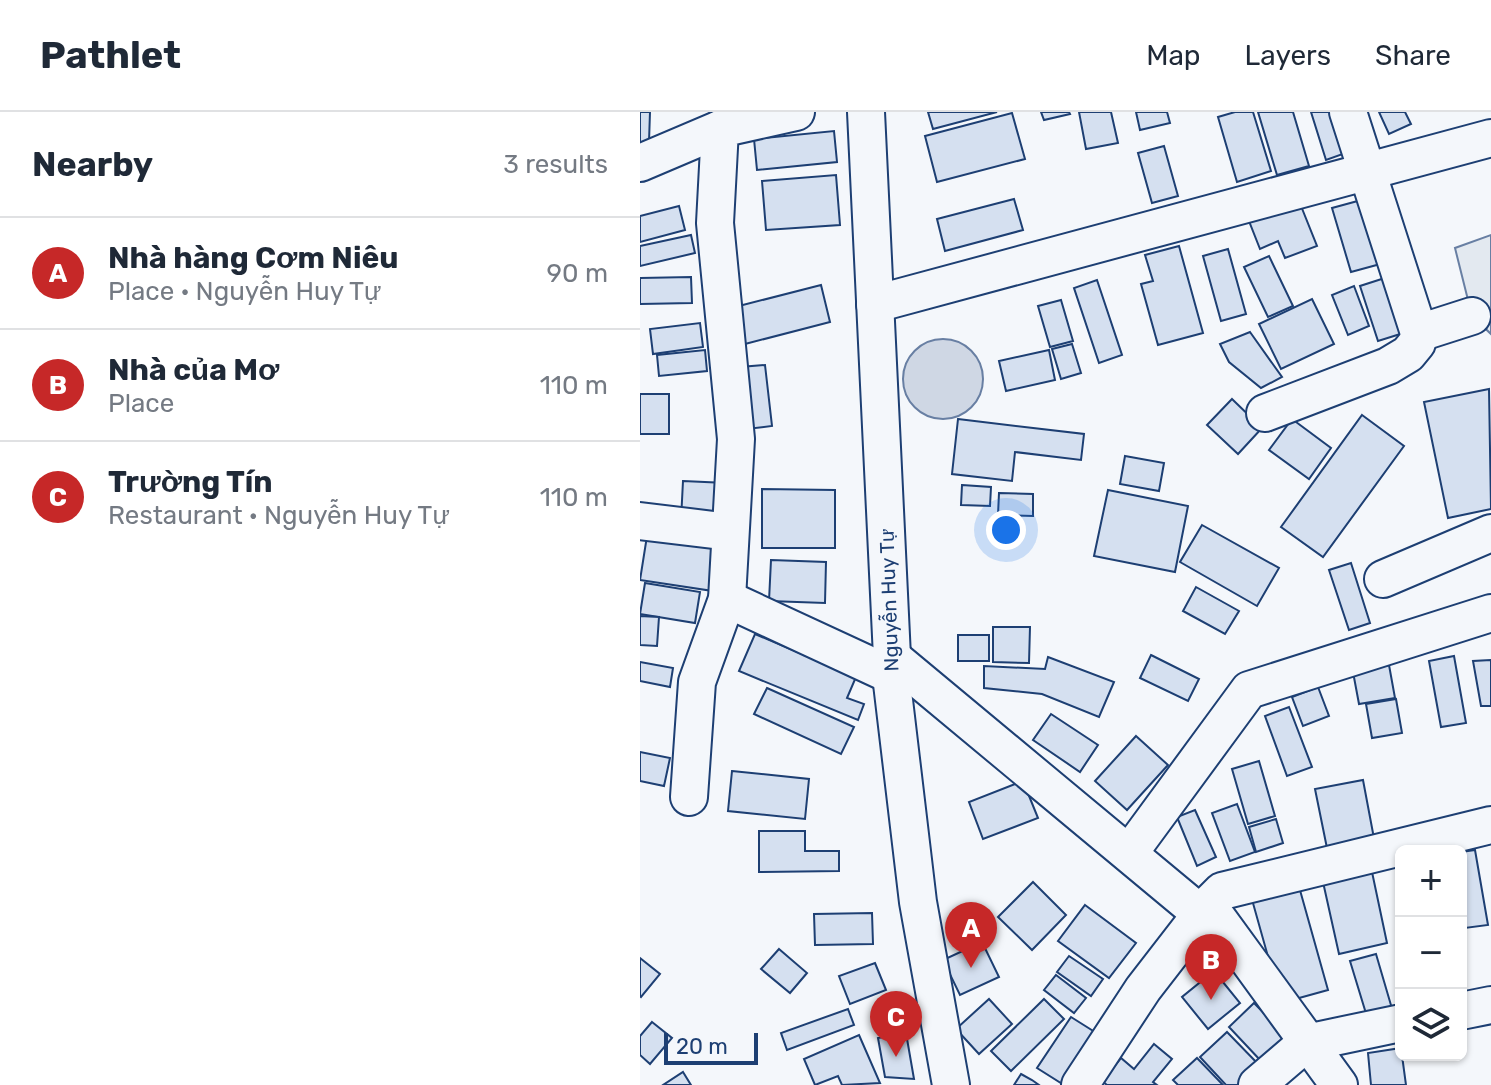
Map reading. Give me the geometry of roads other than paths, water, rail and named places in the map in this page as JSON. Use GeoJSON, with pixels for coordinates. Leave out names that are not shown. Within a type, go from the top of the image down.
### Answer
{"type":"FeatureCollection","features":[{"type":"Feature","properties":{"kind":"street"},"geometry":{"type":"LineString","coordinates":[[640,163],[720,129],[796,112]]}},
{"type":"Feature","properties":{"kind":"street","name":"Nguyễn Huy Tự"},"geometry":{"type":"LineString","coordinates":[[866,112],[892,666],[918,902],[951,1085]]}},
{"type":"Feature","properties":{"kind":"street"},"geometry":{"type":"LineString","coordinates":[[1265,413],[1388,366],[1408,354],[1417,343],[1419,333],[1348,112]]}},
{"type":"Feature","properties":{"kind":"street"},"geometry":{"type":"LineString","coordinates":[[689,797],[697,682],[727,599],[736,439],[715,223],[720,129]]}},
{"type":"Feature","properties":{"kind":"street"},"geometry":{"type":"LineString","coordinates":[[875,304],[1491,138]]}},
{"type":"Feature","properties":{"kind":"street"},"geometry":{"type":"LineString","coordinates":[[1419,333],[1472,316]]}},
{"type":"Feature","properties":{"kind":"street"},"geometry":{"type":"LineString","coordinates":[[640,521],[730,532]]}},
{"type":"Feature","properties":{"kind":"street"},"geometry":{"type":"LineString","coordinates":[[1383,579],[1489,543]]}},
{"type":"Feature","properties":{"kind":"street"},"geometry":{"type":"LineString","coordinates":[[727,599],[892,666],[1204,910],[1339,1085]]}},
{"type":"Feature","properties":{"kind":"street"},"geometry":{"type":"LineString","coordinates":[[1130,852],[1249,690],[1491,613]]}},
{"type":"Feature","properties":{"kind":"street"},"geometry":{"type":"LineString","coordinates":[[1080,1085],[1143,989],[1222,891],[1491,825]]}},
{"type":"Feature","properties":{"kind":"street"},"geometry":{"type":"LineString","coordinates":[[1467,1010],[1491,1005]]}},
{"type":"Feature","properties":{"kind":"street"},"geometry":{"type":"LineString","coordinates":[[1257,1085],[1306,1043],[1395,1024]]}},
{"type":"Feature","properties":{"kind":"place","name":"Nhà hàng Cơm Niêu"},"geometry":{"type":"Point","coordinates":[971,968]}},
{"type":"Feature","properties":{"kind":"place","name":"Nhà của Mơ"},"geometry":{"type":"Point","coordinates":[1211,1000]}},
{"type":"Feature","properties":{"kind":"place","name":"Trường Tín"},"geometry":{"type":"Point","coordinates":[896,1057]}}]}
